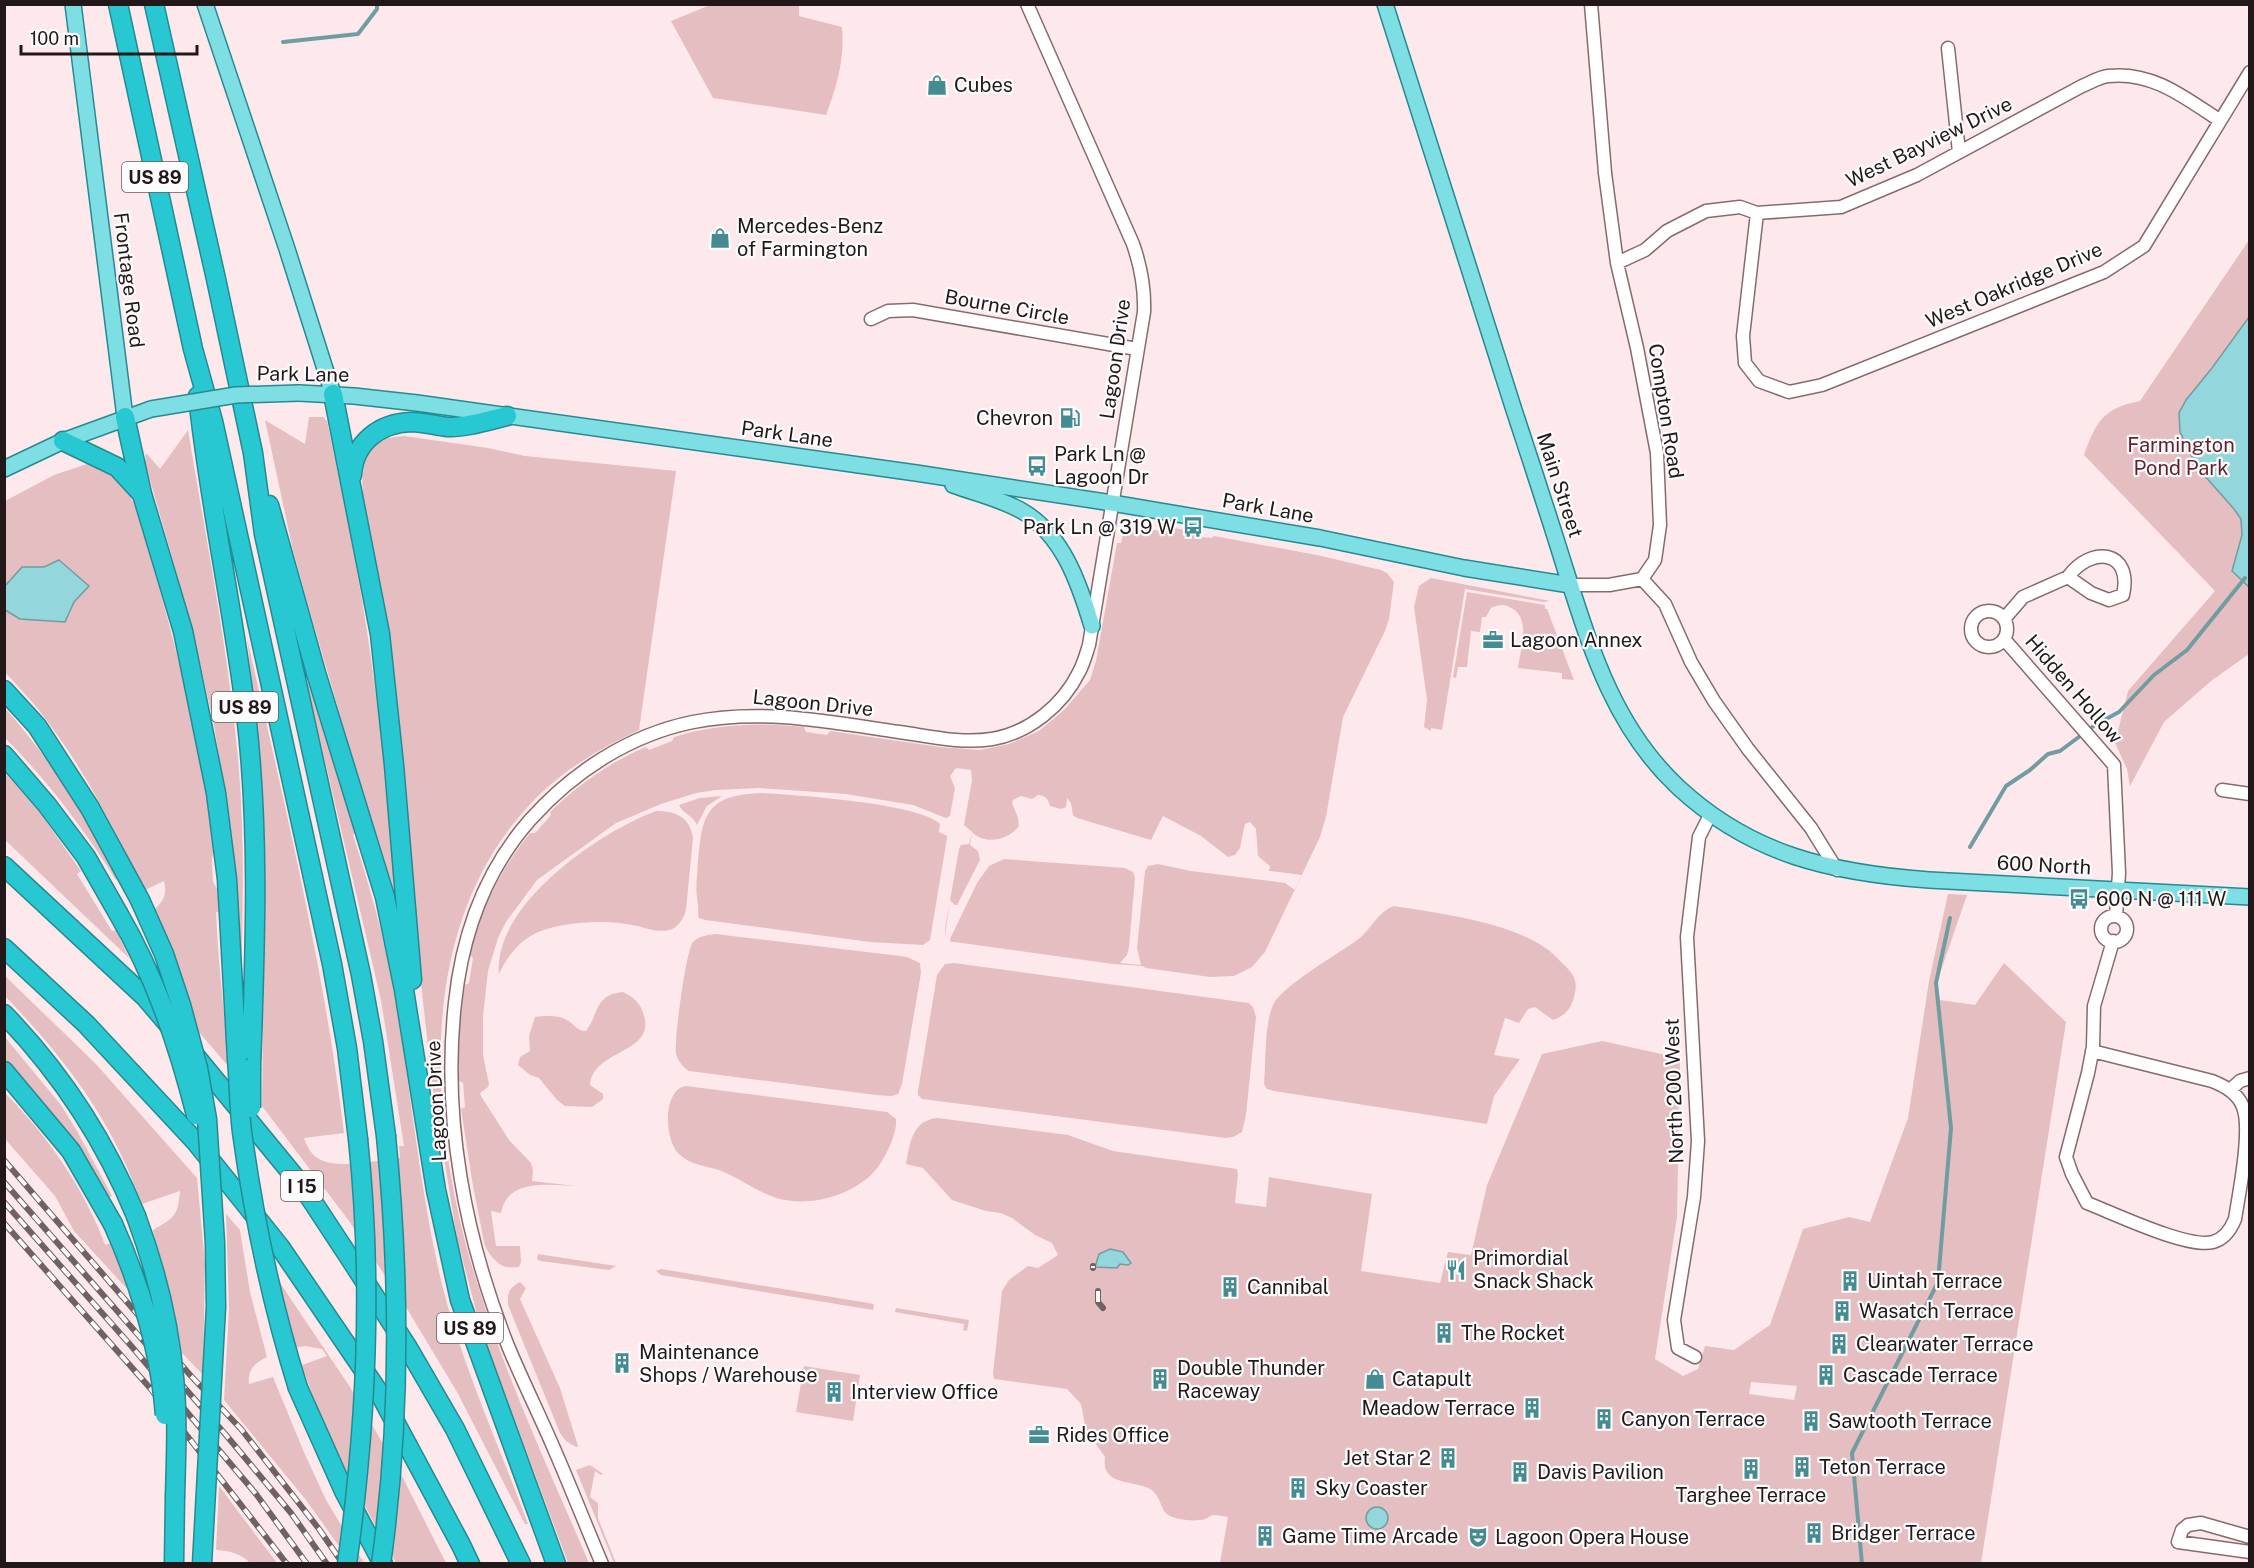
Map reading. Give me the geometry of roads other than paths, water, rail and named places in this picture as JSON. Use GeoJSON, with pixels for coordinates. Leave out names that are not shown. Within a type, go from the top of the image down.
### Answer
{"type":"FeatureCollection","features":[{"type":"Feature","properties":{"kind":"highway","name":"US 89"},"geometry":{"type":"LineString","coordinates":[[118,4],[193,349],[200,422],[236,642],[251,768],[256,884],[244,1063]]}},
{"type":"Feature","properties":{"kind":"highway","name":"US 89"},"geometry":{"type":"LineString","coordinates":[[154,4],[253,453],[316,673],[385,897],[404,990],[436,1190],[460,1300],[556,1563]]}},
{"type":"Feature","properties":{"kind":"highway"},"geometry":{"type":"LineString","coordinates":[[193,349],[213,421],[323,920],[347,1048],[358,1139],[366,1240],[367,1335],[358,1469],[347,1563]]}},
{"type":"Feature","properties":{"kind":"highway"},"geometry":{"type":"LineString","coordinates":[[333,394],[380,634],[420,1083]]}},
{"type":"Feature","properties":{"kind":"highway"},"geometry":{"type":"LineString","coordinates":[[352,494],[352,468],[359,450],[370,436],[384,427],[412,422],[450,428],[507,416]]}},
{"type":"Feature","properties":{"kind":"highway"},"geometry":{"type":"LineString","coordinates":[[125,417],[142,494],[183,631],[216,793],[228,879],[244,1063],[242,1131],[271,1294],[298,1388],[344,1491],[382,1563]]}},
{"type":"Feature","properties":{"kind":"highway"},"geometry":{"type":"LineString","coordinates":[[63,441],[117,467],[142,494]]}},
{"type":"Feature","properties":{"kind":"highway"},"geometry":{"type":"LineString","coordinates":[[253,453],[264,534],[363,986],[386,1136],[394,1230],[397,1359],[393,1453],[382,1563]]}},
{"type":"Feature","properties":{"kind":"highway"},"geometry":{"type":"LineString","coordinates":[[4,690],[37,726],[84,798],[140,900],[164,954],[192,1042],[207,1119],[215,1253],[216,1307],[202,1563]]}},
{"type":"Feature","properties":{"kind":"highway"},"geometry":{"type":"LineString","coordinates":[[4,755],[47,805],[86,857],[143,960],[168,1019],[182,1060],[210,1175]]}},
{"type":"Feature","properties":{"kind":"highway","name":"I 15"},"geometry":{"type":"LineString","coordinates":[[4,866],[145,997],[303,1187],[420,1368],[455,1429],[521,1563]]}},
{"type":"Feature","properties":{"kind":"highway","name":"I 15"},"geometry":{"type":"LineString","coordinates":[[4,948],[86,1024],[195,1141],[280,1247],[380,1394],[470,1563]]}},
{"type":"Feature","properties":{"kind":"highway"},"geometry":{"type":"LineString","coordinates":[[4,1014],[39,1052],[77,1102],[110,1158],[136,1216],[158,1284],[172,1357],[176,1422],[174,1563]]}},
{"type":"Feature","properties":{"kind":"highway"},"geometry":{"type":"LineString","coordinates":[[4,1071],[71,1151],[113,1224],[134,1274],[153,1341],[175,1497]]}},
{"type":"Feature","properties":{"kind":"main road","name":"Frontage Road"},"geometry":{"type":"LineString","coordinates":[[73,4],[125,417]]}},
{"type":"Feature","properties":{"kind":"main road"},"geometry":{"type":"LineString","coordinates":[[205,4],[333,394]]}},
{"type":"Feature","properties":{"kind":"main road","name":"Main Street"},"geometry":{"type":"LineString","coordinates":[[1385,4],[1570,585],[1606,686],[1624,719],[1645,750],[1675,784],[1710,815],[1772,848],[1837,870]]}},
{"type":"Feature","properties":{"kind":"main road","name":"Park Lane"},"geometry":{"type":"LineString","coordinates":[[4,469],[63,441],[151,409],[237,395],[333,394],[396,400],[1112,503],[1320,538],[1464,568],[1570,585]]}},
{"type":"Feature","properties":{"kind":"main road"},"geometry":{"type":"LineString","coordinates":[[916,473],[1008,504],[1023,511],[1037,523],[1059,547],[1068,561],[1082,592],[1092,626]]}},
{"type":"Feature","properties":{"kind":"main road","name":"600 North"},"geometry":{"type":"LineString","coordinates":[[1837,870],[1918,880],[2250,897]]}},
{"type":"Feature","properties":{"kind":"street","name":"Lagoon Drive"},"geometry":{"type":"LineString","coordinates":[[602,1563],[509,1347],[490,1295],[462,1188],[454,1130],[450,1065],[455,995],[468,928],[499,861],[519,832],[552,796],[586,767],[637,740],[689,722],[734,715],[792,717],[954,740],[993,739],[1026,728],[1049,711],[1068,691],[1081,670],[1089,645],[1144,295],[1140,262],[1027,4]]}},
{"type":"Feature","properties":{"kind":"street","name":"Compton Road"},"geometry":{"type":"LineString","coordinates":[[1592,4],[1605,172],[1617,263],[1637,348],[1657,453],[1660,525],[1655,560],[1642,579]]}},
{"type":"Feature","properties":{"kind":"street"},"geometry":{"type":"LineString","coordinates":[[1948,48],[1959,152]]}},
{"type":"Feature","properties":{"kind":"street","name":"West Oakridge Drive"},"geometry":{"type":"LineString","coordinates":[[1756,213],[1743,336],[1745,363],[1759,381],[1789,392],[1822,385],[2104,272],[2144,246],[2250,72]]}},
{"type":"Feature","properties":{"kind":"street","name":"West Bayview Drive"},"geometry":{"type":"LineString","coordinates":[[1617,263],[1645,250],[1667,231],[1706,211],[1740,207],[1756,213],[1841,207],[1917,175],[2082,86],[2106,76],[2133,76],[2154,81],[2219,120]]}},
{"type":"Feature","properties":{"kind":"street","name":"Bourne Circle"},"geometry":{"type":"LineString","coordinates":[[871,319],[888,311],[913,310],[1137,350]]}},
{"type":"Feature","properties":{"kind":"street"},"geometry":{"type":"LineString","coordinates":[[2004,619],[2022,597],[2068,577],[2076,566],[2096,556],[2108,557],[2118,563],[2124,572],[2126,583],[2123,595],[2109,600],[2091,593],[2068,577]]}},
{"type":"Feature","properties":{"kind":"street"},"geometry":{"type":"LineString","coordinates":[[1570,585],[1609,585],[1642,579],[1665,604],[1691,662],[1714,700],[1748,749],[1810,828],[1837,870]]}},
{"type":"Feature","properties":{"kind":"street","name":"Hidden Hollow"},"geometry":{"type":"LineString","coordinates":[[1987,611],[1994,612],[2004,619],[2007,629],[2004,639],[1995,646],[1983,646],[1973,639],[1971,627],[1976,616],[1987,611]]}},
{"type":"Feature","properties":{"kind":"street","name":"Hidden Hollow"},"geometry":{"type":"LineString","coordinates":[[2004,639],[2114,765],[2118,890]]}},
{"type":"Feature","properties":{"kind":"street"},"geometry":{"type":"LineString","coordinates":[[2222,790],[2250,794]]}},
{"type":"Feature","properties":{"kind":"street","name":"North 200 West"},"geometry":{"type":"LineString","coordinates":[[1695,1357],[1678,1348],[1674,1320],[1694,1197],[1698,1141],[1687,937],[1699,837],[1710,815]]}},
{"type":"Feature","properties":{"kind":"street"},"geometry":{"type":"LineString","coordinates":[[2116,916],[2118,890]]}},
{"type":"Feature","properties":{"kind":"street"},"geometry":{"type":"LineString","coordinates":[[2116,916],[2124,921],[2127,930],[2122,939],[2113,941],[2104,936],[2101,927],[2106,919],[2116,916]]}},
{"type":"Feature","properties":{"kind":"street"},"geometry":{"type":"LineString","coordinates":[[2092,1052],[2212,1081],[2230,1090],[2243,1106],[2247,1125],[2235,1219],[2232,1228],[2221,1238],[2211,1242],[2184,1241],[2087,1203],[2072,1174],[2066,1157],[2092,1052],[2094,1006],[2113,941]]}},
{"type":"Feature","properties":{"kind":"street"},"geometry":{"type":"LineString","coordinates":[[2230,1090],[2240,1081],[2250,1078]]}},
{"type":"Feature","properties":{"kind":"street"},"geometry":{"type":"LineString","coordinates":[[2250,1538],[2201,1523],[2194,1523],[2182,1530],[2178,1542],[2250,1552]]}},
{"type":"Feature","properties":{"kind":"water"},"geometry":{"type":"Polygon","coordinates":[[[2249,317],[2249,587],[2232,571],[2242,535],[2241,519],[2197,467],[2180,432],[2179,413],[2186,400],[2249,317]]]}},
{"type":"Feature","properties":{"kind":"water"},"geometry":{"type":"Polygon","coordinates":[[[59,560],[89,586],[74,602],[65,622],[20,619],[5,610],[5,586],[22,567],[44,567],[59,560]]]}},
{"type":"Feature","properties":{"kind":"water"},"geometry":{"type":"Polygon","coordinates":[[[1110,1249],[1123,1252],[1131,1263],[1120,1264],[1117,1268],[1095,1267],[1099,1254],[1110,1249]]]}},
{"type":"Feature","properties":{"kind":"water"},"geometry":{"type":"Polygon","coordinates":[[[1377,1507],[1385,1510],[1388,1518],[1385,1526],[1377,1529],[1369,1526],[1366,1518],[1369,1510],[1377,1507]]]}},
{"type":"Feature","properties":{"kind":"waterway"},"geometry":{"type":"LineString","coordinates":[[283,42],[358,34],[377,9],[377,4]]}},
{"type":"Feature","properties":{"kind":"waterway"},"geometry":{"type":"LineString","coordinates":[[1970,847],[2006,786],[2030,770],[2048,754],[2060,751],[2095,725],[2119,712],[2154,675],[2187,650],[2245,578]]}},
{"type":"Feature","properties":{"kind":"waterway"},"geometry":{"type":"LineString","coordinates":[[1862,1564],[1852,1453],[1938,1282],[1951,1128],[1936,983],[1950,918]]}},
{"type":"Feature","properties":{"kind":"railway"},"geometry":{"type":"LineString","coordinates":[[4,1160],[191,1376],[241,1429],[319,1529],[343,1564]]}},
{"type":"Feature","properties":{"kind":"railway"},"geometry":{"type":"LineString","coordinates":[[4,1182],[226,1435],[291,1513],[327,1564]]}},
{"type":"Feature","properties":{"kind":"railway"},"geometry":{"type":"LineString","coordinates":[[4,1202],[133,1348],[256,1494],[307,1564]]}},
{"type":"Feature","properties":{"kind":"railway"},"geometry":{"type":"LineString","coordinates":[[4,1223],[150,1388],[287,1564]]}},
{"type":"Feature","properties":{"kind":"railway"},"geometry":{"type":"LineString","coordinates":[[1098,1291],[1098,1302],[1103,1308]]}},
{"type":"Feature","properties":{"kind":"place","name":"Cubes"},"geometry":{"type":"Point","coordinates":[937,85]}},
{"type":"Feature","properties":{"kind":"place","name":"Mercedes-Benz of Farmington"},"geometry":{"type":"Point","coordinates":[720,238]}},
{"type":"Feature","properties":{"kind":"place","name":"Chevron"},"geometry":{"type":"Point","coordinates":[1070,418]}},
{"type":"Feature","properties":{"kind":"place","name":"Park Ln @ Lagoon Dr"},"geometry":{"type":"Point","coordinates":[1037,466]}},
{"type":"Feature","properties":{"kind":"place","name":"Park Ln @ 319 W"},"geometry":{"type":"Point","coordinates":[1193,527]}},
{"type":"Feature","properties":{"kind":"place","name":"Lagoon Annex"},"geometry":{"type":"Point","coordinates":[1493,640]}},
{"type":"Feature","properties":{"kind":"place","name":"600 N @ 111 W"},"geometry":{"type":"Point","coordinates":[2079,899]}},
{"type":"Feature","properties":{"kind":"place","name":"Primordial Snack Shack"},"geometry":{"type":"Point","coordinates":[1456,1270]}},
{"type":"Feature","properties":{"kind":"place","name":"Uintah Terrace"},"geometry":{"type":"Point","coordinates":[1850,1281]}},
{"type":"Feature","properties":{"kind":"place","name":"Cannibal"},"geometry":{"type":"Point","coordinates":[1230,1287]}},
{"type":"Feature","properties":{"kind":"place","name":"Wasatch Terrace"},"geometry":{"type":"Point","coordinates":[1842,1311]}},
{"type":"Feature","properties":{"kind":"place","name":"The Rocket"},"geometry":{"type":"Point","coordinates":[1444,1333]}},
{"type":"Feature","properties":{"kind":"place","name":"Clearwater Terrace"},"geometry":{"type":"Point","coordinates":[1839,1344]}},
{"type":"Feature","properties":{"kind":"place","name":"Maintenance Shops / Warehouse"},"geometry":{"type":"Point","coordinates":[622,1363]}},
{"type":"Feature","properties":{"kind":"place","name":"Cascade Terrace"},"geometry":{"type":"Point","coordinates":[1826,1375]}},
{"type":"Feature","properties":{"kind":"place","name":"Double Thunder Raceway"},"geometry":{"type":"Point","coordinates":[1160,1379]}},
{"type":"Feature","properties":{"kind":"place","name":"Catapult"},"geometry":{"type":"Point","coordinates":[1375,1379]}},
{"type":"Feature","properties":{"kind":"place","name":"Interview Office"},"geometry":{"type":"Point","coordinates":[834,1392]}},
{"type":"Feature","properties":{"kind":"place","name":"Meadow Terrace"},"geometry":{"type":"Point","coordinates":[1532,1408]}},
{"type":"Feature","properties":{"kind":"place","name":"Canyon Terrace"},"geometry":{"type":"Point","coordinates":[1604,1419]}},
{"type":"Feature","properties":{"kind":"place","name":"Sawtooth Terrace"},"geometry":{"type":"Point","coordinates":[1811,1421]}},
{"type":"Feature","properties":{"kind":"place","name":"Rides Office"},"geometry":{"type":"Point","coordinates":[1039,1435]}},
{"type":"Feature","properties":{"kind":"place","name":"Jet Star 2"},"geometry":{"type":"Point","coordinates":[1448,1458]}},
{"type":"Feature","properties":{"kind":"place","name":"Teton Terrace"},"geometry":{"type":"Point","coordinates":[1802,1467]}},
{"type":"Feature","properties":{"kind":"place","name":"Targhee Terrace"},"geometry":{"type":"Point","coordinates":[1751,1469]}},
{"type":"Feature","properties":{"kind":"place","name":"Davis Pavilion"},"geometry":{"type":"Point","coordinates":[1520,1472]}},
{"type":"Feature","properties":{"kind":"place","name":"Sky Coaster"},"geometry":{"type":"Point","coordinates":[1298,1488]}},
{"type":"Feature","properties":{"kind":"place","name":"Bridger Terrace"},"geometry":{"type":"Point","coordinates":[1814,1533]}},
{"type":"Feature","properties":{"kind":"place","name":"Game Time Arcade"},"geometry":{"type":"Point","coordinates":[1265,1536]}},
{"type":"Feature","properties":{"kind":"place","name":"Lagoon Opera House"},"geometry":{"type":"Point","coordinates":[1478,1537]}},
{"type":"Feature","properties":{"kind":"park label","name":"Farmington Pond Park"},"geometry":{"type":"Point","coordinates":[2181,456]}}]}
